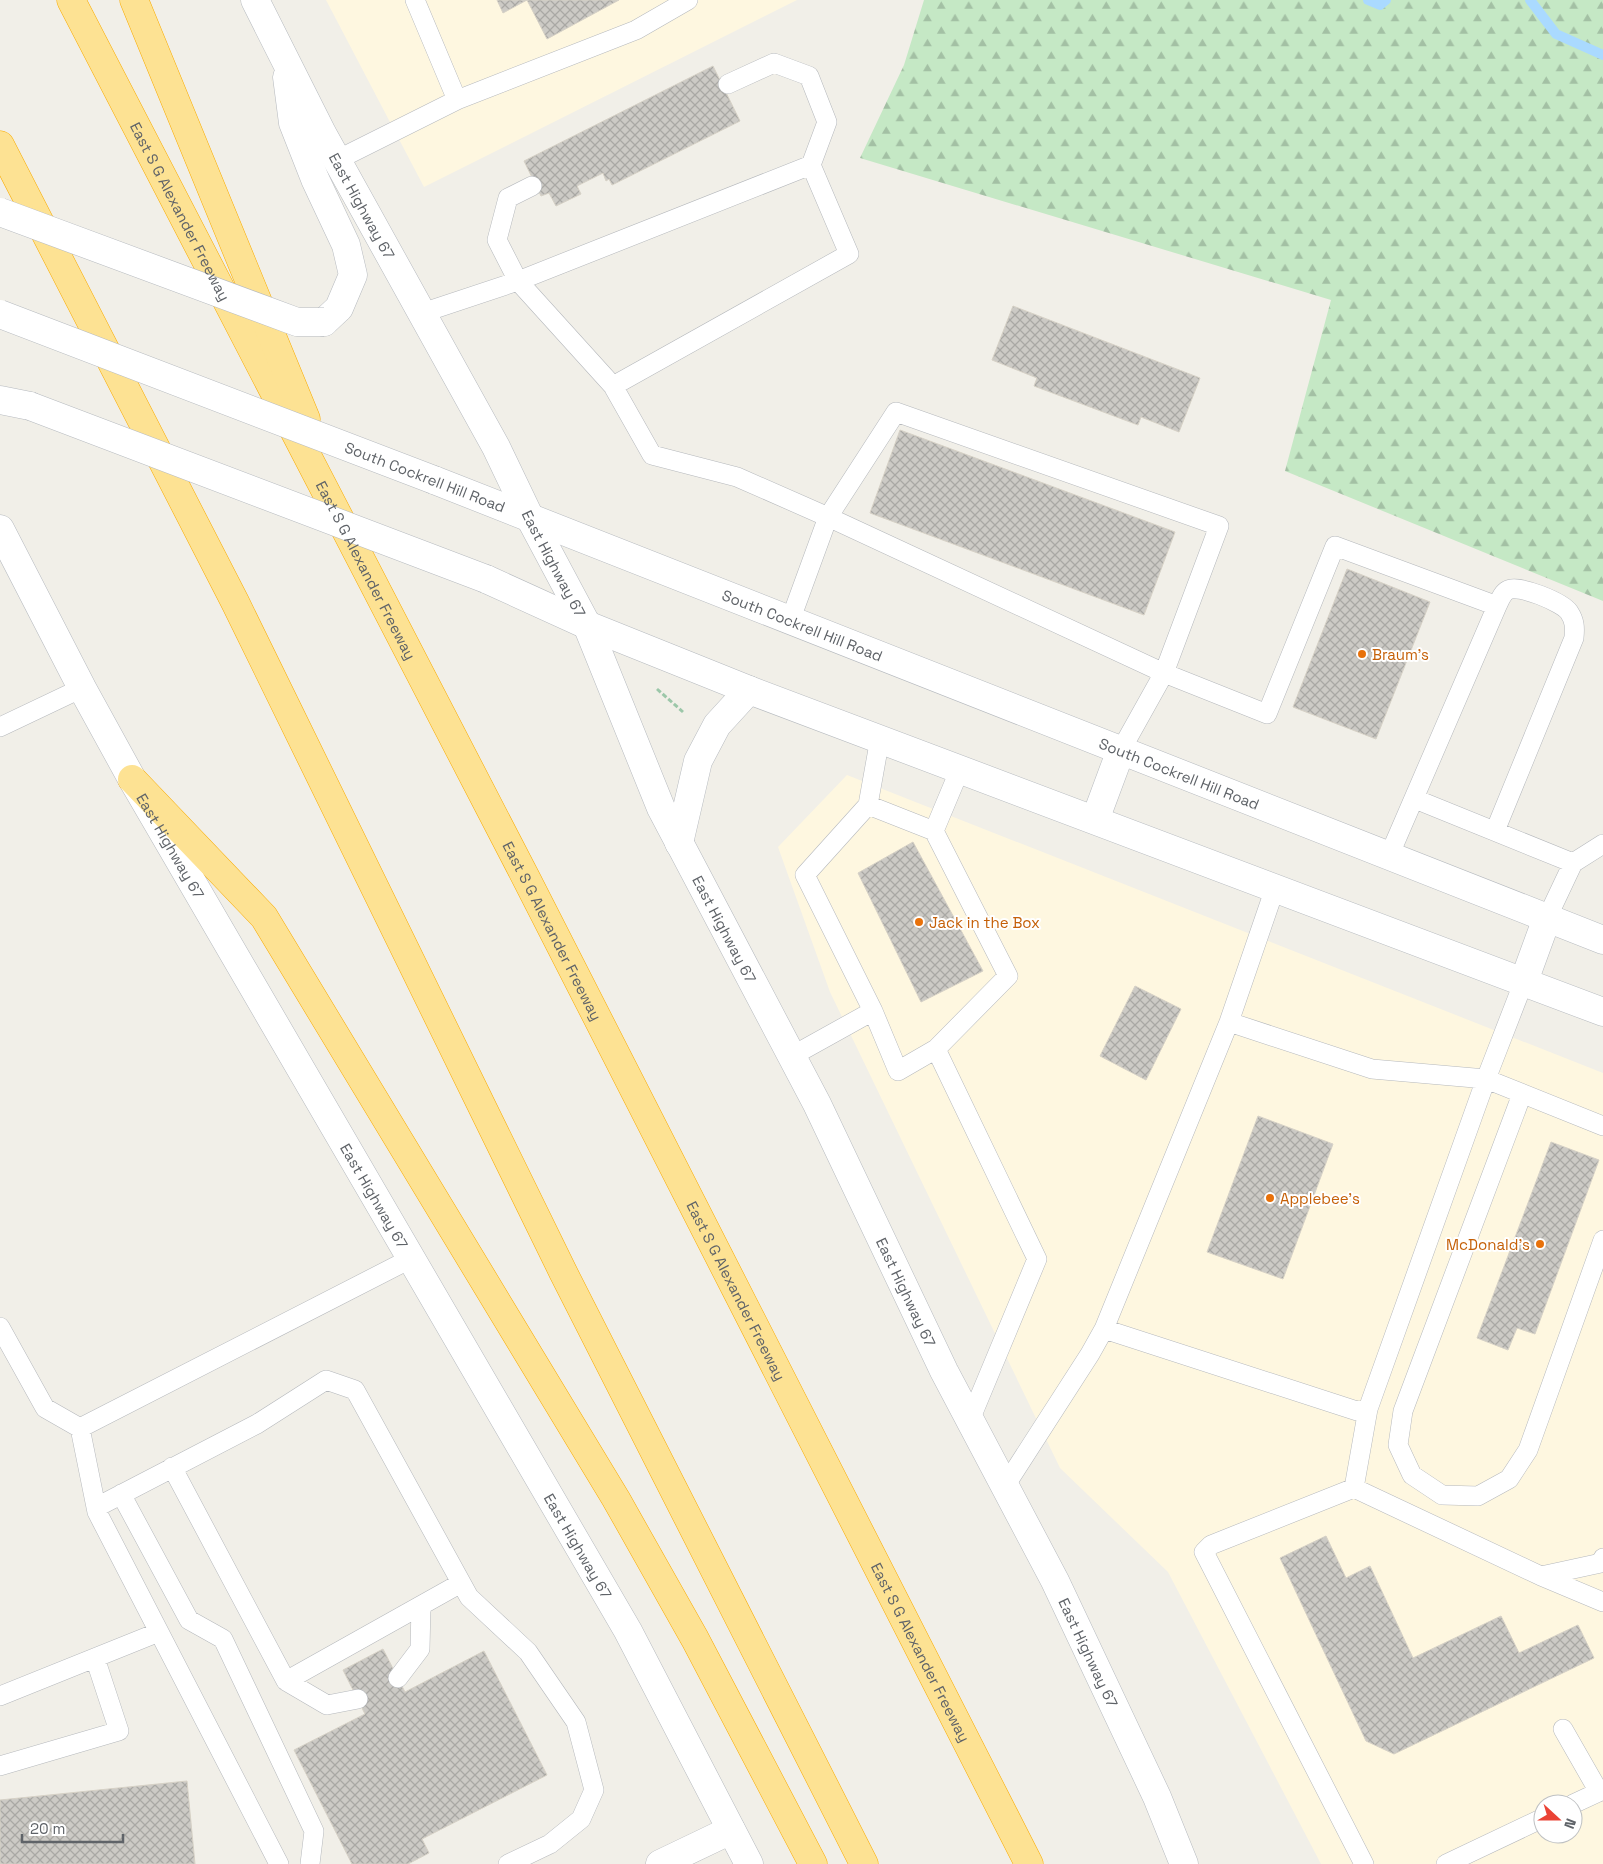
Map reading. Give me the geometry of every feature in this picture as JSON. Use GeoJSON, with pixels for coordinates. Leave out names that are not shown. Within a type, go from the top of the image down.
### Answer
{"type":"FeatureCollection","features":[{"type":"Feature","properties":{"kind":"highway","name":"East S G Alexander Freeway"},"geometry":{"type":"LineString","coordinates":[[70,0],[532,889],[1029,1864]]}},
{"type":"Feature","properties":{"kind":"highway"},"geometry":{"type":"LineString","coordinates":[[134,0],[370,575]]}},
{"type":"Feature","properties":{"kind":"highway"},"geometry":{"type":"LineString","coordinates":[[0,145],[235,602],[563,1272],[864,1864]]}},
{"type":"Feature","properties":{"kind":"highway"},"geometry":{"type":"LineString","coordinates":[[0,202],[93,328]]}},
{"type":"Feature","properties":{"kind":"highway"},"geometry":{"type":"LineString","coordinates":[[132,779],[264,918],[616,1499],[695,1639],[812,1864]]}},
{"type":"Feature","properties":{"kind":"main road","name":"East Highway 67"},"geometry":{"type":"LineString","coordinates":[[255,0],[338,160],[496,447],[530,518],[587,625],[661,808],[817,1104],[944,1370],[1072,1617],[1157,1797],[1184,1864]]}},
{"type":"Feature","properties":{"kind":"main road"},"geometry":{"type":"LineString","coordinates":[[0,212],[298,322],[324,322],[339,308],[353,276],[346,245],[315,179],[293,123],[284,59]]}},
{"type":"Feature","properties":{"kind":"main road","name":"South Cockrell Hill Road"},"geometry":{"type":"LineString","coordinates":[[0,314],[434,480],[1603,940]]}},
{"type":"Feature","properties":{"kind":"main road"},"geometry":{"type":"LineString","coordinates":[[0,400],[30,406],[486,579],[587,625],[749,690],[1603,1012]]}},
{"type":"Feature","properties":{"kind":"main road","name":"East Highway 67"},"geometry":{"type":"LineString","coordinates":[[0,529],[82,688],[132,779],[628,1631],[749,1864]]}},
{"type":"Feature","properties":{"kind":"main road"},"geometry":{"type":"LineString","coordinates":[[679,843],[698,762],[717,725],[749,690]]}},
{"type":"Feature","properties":{"kind":"main road"},"geometry":{"type":"LineString","coordinates":[[1095,820],[1120,750]]}},
{"type":"Feature","properties":{"kind":"main road"},"geometry":{"type":"LineString","coordinates":[[1524,981],[1547,918]]}},
{"type":"Feature","properties":{"kind":"main road"},"geometry":{"type":"LineString","coordinates":[[660,1864],[732,1830]]}},
{"type":"Feature","properties":{"kind":"lane"},"geometry":{"type":"LineString","coordinates":[[415,0],[457,100]]}},
{"type":"Feature","properties":{"kind":"lane"},"geometry":{"type":"LineString","coordinates":[[338,160],[457,100],[636,30],[688,0]]}},
{"type":"Feature","properties":{"kind":"lane"},"geometry":{"type":"LineString","coordinates":[[613,386],[849,254],[811,165],[826,122],[809,76],[774,63],[728,84]]}},
{"type":"Feature","properties":{"kind":"lane"},"geometry":{"type":"LineString","coordinates":[[422,313],[518,281],[811,165]]}},
{"type":"Feature","properties":{"kind":"lane"},"geometry":{"type":"LineString","coordinates":[[532,186],[508,198],[497,240],[518,281],[613,386],[652,455],[737,477],[828,517],[1164,673],[1267,714],[1335,546],[1497,606]]}},
{"type":"Feature","properties":{"kind":"lane"},"geometry":{"type":"LineString","coordinates":[[790,620],[828,517],[896,412],[1219,526],[1164,673],[1120,750]]}},
{"type":"Feature","properties":{"kind":"lane"},"geometry":{"type":"LineString","coordinates":[[1389,856],[1501,597],[1507,590],[1515,588],[1523,589],[1555,602],[1568,610],[1575,624],[1574,638],[1495,831]]}},
{"type":"Feature","properties":{"kind":"lane"},"geometry":{"type":"LineString","coordinates":[[0,727],[82,688]]}},
{"type":"Feature","properties":{"kind":"lane"},"geometry":{"type":"LineString","coordinates":[[868,805],[934,831],[1008,976],[936,1048],[898,1071],[872,1011],[805,875],[868,805],[880,738]]}},
{"type":"Feature","properties":{"kind":"lane"},"geometry":{"type":"LineString","coordinates":[[934,831],[960,769]]}},
{"type":"Feature","properties":{"kind":"lane"},"geometry":{"type":"LineString","coordinates":[[1415,799],[1573,863]]}},
{"type":"Feature","properties":{"kind":"lane"},"geometry":{"type":"LineString","coordinates":[[1547,918],[1573,863],[1603,844]]}},
{"type":"Feature","properties":{"kind":"lane"},"geometry":{"type":"LineString","coordinates":[[1005,1486],[1104,1329],[1229,1022],[1275,888]]}},
{"type":"Feature","properties":{"kind":"lane"},"geometry":{"type":"LineString","coordinates":[[1354,1488],[1368,1409],[1486,1079],[1524,981]]}},
{"type":"Feature","properties":{"kind":"lane"},"geometry":{"type":"LineString","coordinates":[[792,1056],[872,1011]]}},
{"type":"Feature","properties":{"kind":"lane"},"geometry":{"type":"LineString","coordinates":[[1229,1022],[1372,1069],[1486,1079],[1603,1126]]}},
{"type":"Feature","properties":{"kind":"lane"},"geometry":{"type":"LineString","coordinates":[[936,1048],[1037,1259],[970,1420]]}},
{"type":"Feature","properties":{"kind":"lane"},"geometry":{"type":"LineString","coordinates":[[1522,1094],[1403,1412],[1398,1445],[1412,1475],[1442,1495],[1478,1496],[1509,1479],[1528,1450],[1603,1240]]}},
{"type":"Feature","properties":{"kind":"lane"},"geometry":{"type":"LineString","coordinates":[[80,1428],[412,1258]]}},
{"type":"Feature","properties":{"kind":"lane"},"geometry":{"type":"LineString","coordinates":[[0,1327],[45,1408],[80,1428],[97,1512],[279,1864]]}},
{"type":"Feature","properties":{"kind":"lane"},"geometry":{"type":"LineString","coordinates":[[1104,1329],[1357,1411],[1368,1409]]}},
{"type":"Feature","properties":{"kind":"lane"},"geometry":{"type":"LineString","coordinates":[[96,1507],[257,1424],[326,1380],[354,1390],[469,1597],[528,1652],[576,1722],[594,1790],[581,1819],[550,1844],[508,1864]]}},
{"type":"Feature","properties":{"kind":"lane"},"geometry":{"type":"LineString","coordinates":[[172,1467],[286,1681],[327,1705],[358,1699]]}},
{"type":"Feature","properties":{"kind":"lane"},"geometry":{"type":"LineString","coordinates":[[1364,1864],[1204,1552],[1211,1545],[1354,1488],[1541,1576],[1603,1602]]}},
{"type":"Feature","properties":{"kind":"lane"},"geometry":{"type":"LineString","coordinates":[[121,1494],[189,1620],[223,1639],[314,1831],[310,1864]]}},
{"type":"Feature","properties":{"kind":"lane"},"geometry":{"type":"LineString","coordinates":[[1541,1576],[1601,1563],[1603,1558]]}},
{"type":"Feature","properties":{"kind":"lane"},"geometry":{"type":"LineString","coordinates":[[286,1681],[461,1583]]}},
{"type":"Feature","properties":{"kind":"lane"},"geometry":{"type":"LineString","coordinates":[[398,1678],[420,1648],[420,1606]]}},
{"type":"Feature","properties":{"kind":"lane"},"geometry":{"type":"LineString","coordinates":[[0,1696],[160,1632]]}},
{"type":"Feature","properties":{"kind":"lane"},"geometry":{"type":"LineString","coordinates":[[0,1766],[119,1731],[95,1658]]}},
{"type":"Feature","properties":{"kind":"lane"},"geometry":{"type":"LineString","coordinates":[[1563,1728],[1601,1791],[1583,1799]]}},
{"type":"Feature","properties":{"kind":"lane"},"geometry":{"type":"LineString","coordinates":[[1446,1864],[1533,1823]]}},
{"type":"Feature","properties":{"kind":"path"},"geometry":{"type":"LineString","coordinates":[[657,688],[683,712]]}},
{"type":"Feature","properties":{"kind":"shaded area"},"geometry":{"type":"Polygon","coordinates":[[[326,0],[797,0],[424,187],[326,0]]]}},
{"type":"Feature","properties":{"kind":"shaded area"},"geometry":{"type":"Polygon","coordinates":[[[847,775],[1603,1073],[1603,1864],[1321,1864],[1168,1572],[1060,1468],[830,992],[778,847],[847,775]]]}},
{"type":"Feature","properties":{"kind":"green space"},"geometry":{"type":"Polygon","coordinates":[[[924,0],[1603,0],[1603,601],[1285,471],[1331,300],[860,158],[904,65],[924,0]]]}},
{"type":"Feature","properties":{"kind":"building"},"geometry":{"type":"Polygon","coordinates":[[[497,0],[527,0],[503,13],[497,0]]]}},
{"type":"Feature","properties":{"kind":"building"},"geometry":{"type":"Polygon","coordinates":[[[527,0],[619,0],[547,39],[527,0]]]}},
{"type":"Feature","properties":{"kind":"building"},"geometry":{"type":"Polygon","coordinates":[[[713,66],[740,121],[612,185],[609,179],[606,181],[603,173],[577,186],[581,194],[556,206],[549,193],[541,196],[524,161],[713,66]]]}},
{"type":"Feature","properties":{"kind":"building"},"geometry":{"type":"Polygon","coordinates":[[[1013,306],[1200,378],[1179,432],[1141,417],[1138,425],[1034,386],[1037,378],[992,360],[1013,306]]]}},
{"type":"Feature","properties":{"kind":"building"},"geometry":{"type":"Polygon","coordinates":[[[900,430],[1175,532],[1144,615],[870,513],[900,430]]]}},
{"type":"Feature","properties":{"kind":"building","name":"Braum's"},"geometry":{"type":"Polygon","coordinates":[[[1347,569],[1430,602],[1376,739],[1293,707],[1347,569]]]}},
{"type":"Feature","properties":{"kind":"building","name":"Jack in the Box"},"geometry":{"type":"Polygon","coordinates":[[[913,842],[983,971],[921,1002],[858,873],[913,842]]]}},
{"type":"Feature","properties":{"kind":"building"},"geometry":{"type":"Polygon","coordinates":[[[1135,986],[1181,1009],[1146,1080],[1100,1056],[1135,986]]]}},
{"type":"Feature","properties":{"kind":"building","name":"Applebee's"},"geometry":{"type":"Polygon","coordinates":[[[1258,1116],[1333,1144],[1283,1279],[1207,1252],[1258,1116]]]}},
{"type":"Feature","properties":{"kind":"building","name":"McDonald's"},"geometry":{"type":"Polygon","coordinates":[[[1551,1142],[1599,1160],[1535,1334],[1517,1328],[1508,1350],[1477,1338],[1551,1142]]]}},
{"type":"Feature","properties":{"kind":"building"},"geometry":{"type":"Polygon","coordinates":[[[1326,1536],[1346,1578],[1370,1566],[1413,1658],[1501,1616],[1519,1653],[1578,1625],[1594,1658],[1394,1754],[1366,1741],[1280,1558],[1326,1536]]]}},
{"type":"Feature","properties":{"kind":"building"},"geometry":{"type":"Polygon","coordinates":[[[383,1649],[405,1692],[484,1651],[547,1775],[422,1839],[429,1853],[408,1864],[352,1864],[294,1750],[365,1714],[343,1670],[383,1649]]]}},
{"type":"Feature","properties":{"kind":"building"},"geometry":{"type":"Polygon","coordinates":[[[187,1781],[195,1864],[0,1864],[0,1800],[187,1781]]]}},
{"type":"Feature","properties":{"kind":"waterway"},"geometry":{"type":"LineString","coordinates":[[1368,0],[1380,5],[1386,0]]}},
{"type":"Feature","properties":{"kind":"waterway"},"geometry":{"type":"LineString","coordinates":[[1530,0],[1556,34],[1603,55]]}},
{"type":"Feature","properties":{"kind":"place","name":"Braum's"},"geometry":{"type":"Point","coordinates":[1362,654]}},
{"type":"Feature","properties":{"kind":"place","name":"Jack in the Box"},"geometry":{"type":"Point","coordinates":[919,922]}},
{"type":"Feature","properties":{"kind":"place","name":"Applebee's"},"geometry":{"type":"Point","coordinates":[1270,1198]}},
{"type":"Feature","properties":{"kind":"place","name":"McDonald's"},"geometry":{"type":"Point","coordinates":[1540,1244]}}]}
